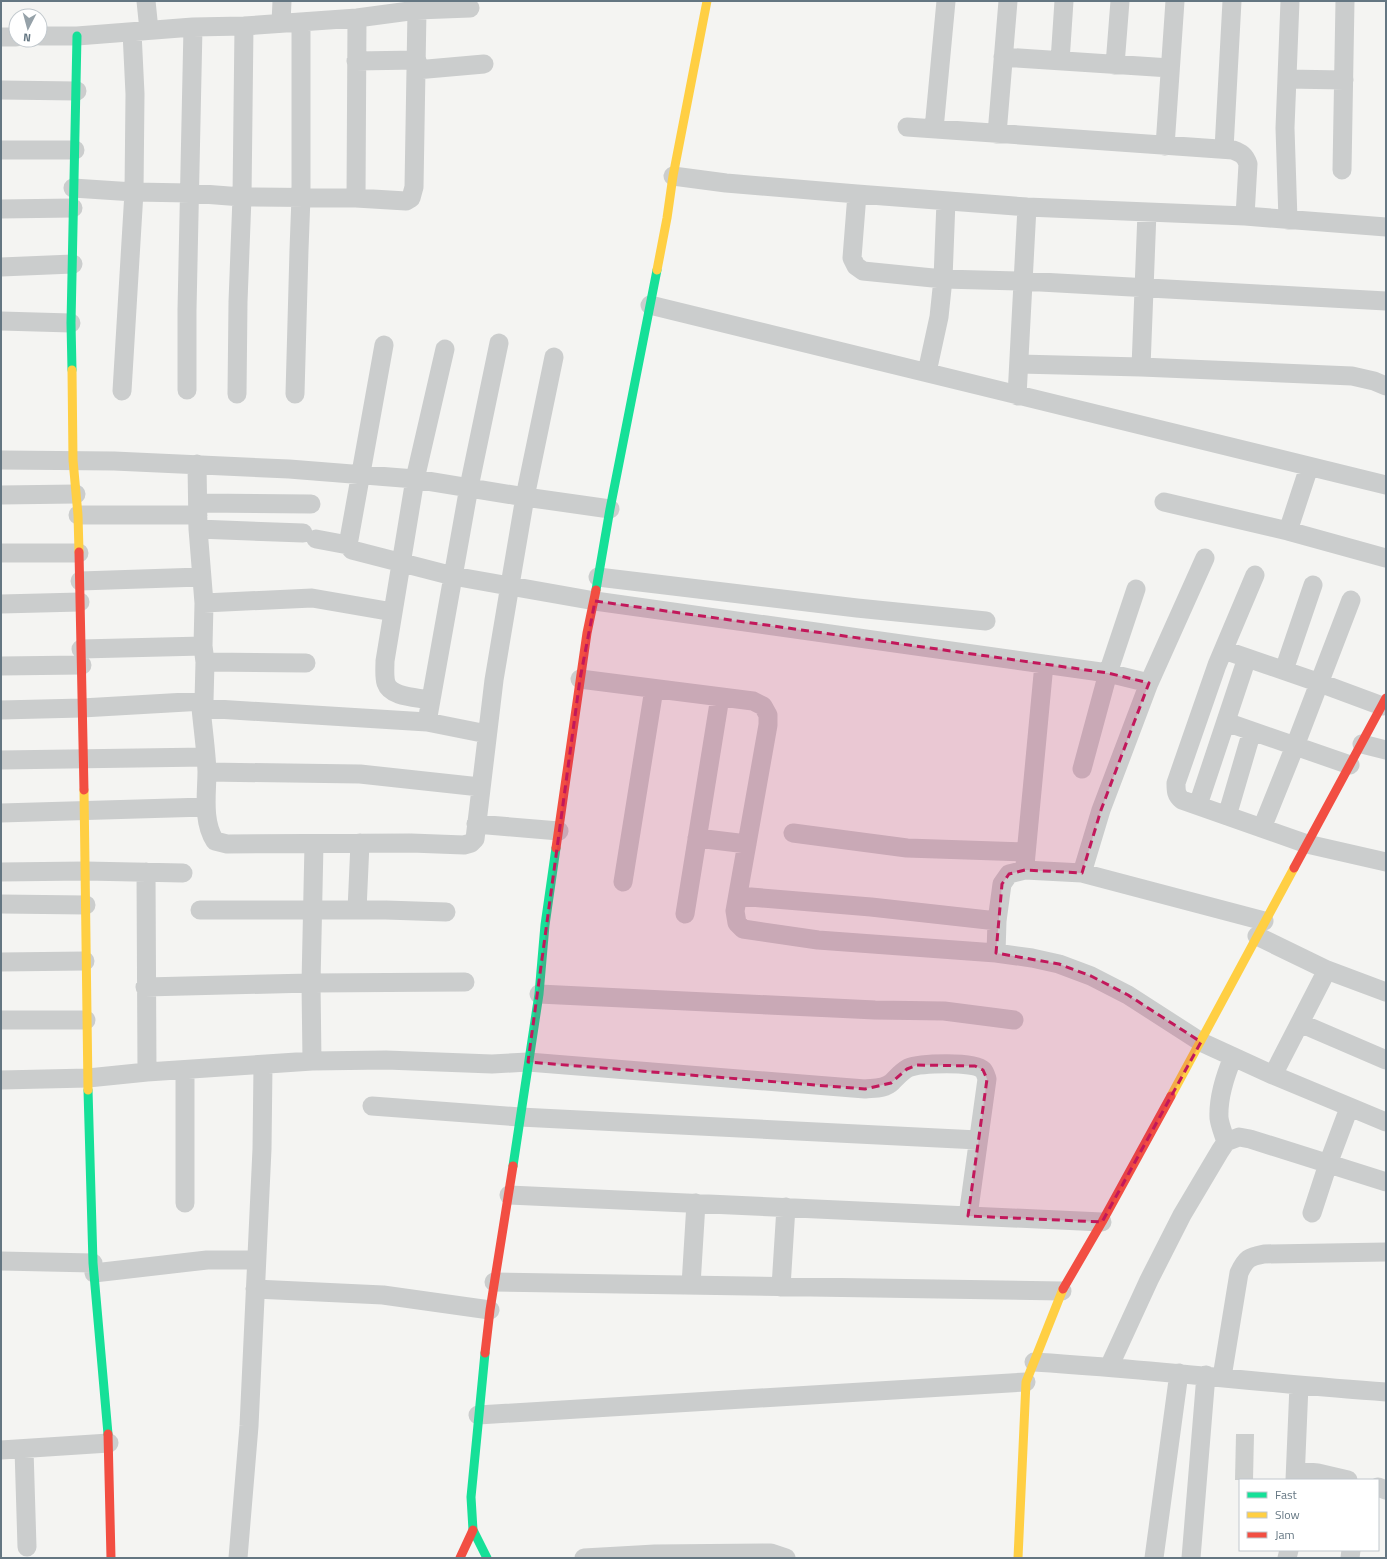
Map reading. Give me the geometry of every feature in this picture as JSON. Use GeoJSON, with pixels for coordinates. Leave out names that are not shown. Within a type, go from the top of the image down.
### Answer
{"type":"FeatureCollection","features":[{"type":"Feature","properties":{"kind":"main road"},"geometry":{"type":"LineString","coordinates":[[487,1558],[473,1530],[471,1497],[478,1415],[490,1310],[539,994],[545,925],[587,633],[595,601],[610,509],[667,218],[673,176],[707,1]]}},
{"type":"Feature","properties":{"kind":"main road"},"geometry":{"type":"LineString","coordinates":[[77,36],[71,323],[73,460],[78,515],[80,580],[86,905],[86,1020],[93,1268],[109,1443],[111,1558]]}},
{"type":"Feature","properties":{"kind":"main road"},"geometry":{"type":"LineString","coordinates":[[1018,1558],[1026,1382],[1062,1291],[1102,1222],[1201,1042],[1260,929],[1384,702]]}},
{"type":"Feature","properties":{"kind":"main road"},"geometry":{"type":"LineString","coordinates":[[460,1558],[473,1530]]}},
{"type":"Feature","properties":{"kind":"street"},"geometry":{"type":"LineString","coordinates":[[122,390],[134,192],[135,94],[140,31],[146,1]]}},
{"type":"Feature","properties":{"kind":"street"},"geometry":{"type":"LineString","coordinates":[[281,23],[282,1]]}},
{"type":"Feature","properties":{"kind":"street"},"geometry":{"type":"LineString","coordinates":[[934,129],[946,1]]}},
{"type":"Feature","properties":{"kind":"street"},"geometry":{"type":"LineString","coordinates":[[997,134],[1008,1]]}},
{"type":"Feature","properties":{"kind":"street"},"geometry":{"type":"LineString","coordinates":[[1060,61],[1064,1]]}},
{"type":"Feature","properties":{"kind":"street"},"geometry":{"type":"LineString","coordinates":[[1115,65],[1120,1]]}},
{"type":"Feature","properties":{"kind":"street"},"geometry":{"type":"LineString","coordinates":[[1165,146],[1175,1]]}},
{"type":"Feature","properties":{"kind":"street"},"geometry":{"type":"LineString","coordinates":[[1224,149],[1232,1]]}},
{"type":"Feature","properties":{"kind":"street"},"geometry":{"type":"LineString","coordinates":[[1288,220],[1285,161],[1290,1]]}},
{"type":"Feature","properties":{"kind":"street"},"geometry":{"type":"LineString","coordinates":[[1342,170],[1346,1]]}},
{"type":"Feature","properties":{"kind":"street"},"geometry":{"type":"LineString","coordinates":[[48,36],[77,36],[193,27],[244,26],[357,18],[407,8],[470,8]]}},
{"type":"Feature","properties":{"kind":"street"},"geometry":{"type":"LineString","coordinates":[[73,188],[134,192],[190,193],[242,197],[406,200],[411,198],[414,187],[416,65],[407,8]]}},
{"type":"Feature","properties":{"kind":"street"},"geometry":{"type":"LineString","coordinates":[[356,198],[357,18]]}},
{"type":"Feature","properties":{"kind":"street"},"geometry":{"type":"LineString","coordinates":[[295,394],[301,197],[302,22]]}},
{"type":"Feature","properties":{"kind":"street"},"geometry":{"type":"LineString","coordinates":[[237,394],[238,302],[242,197],[244,26]]}},
{"type":"Feature","properties":{"kind":"street"},"geometry":{"type":"LineString","coordinates":[[187,390],[193,27]]}},
{"type":"Feature","properties":{"kind":"street"},"geometry":{"type":"LineString","coordinates":[[1003,58],[1170,68]]}},
{"type":"Feature","properties":{"kind":"street"},"geometry":{"type":"LineString","coordinates":[[356,61],[416,65],[484,64]]}},
{"type":"Feature","properties":{"kind":"street"},"geometry":{"type":"LineString","coordinates":[[1287,78],[1344,80]]}},
{"type":"Feature","properties":{"kind":"street"},"geometry":{"type":"LineString","coordinates":[[1,90],[77,91]]}},
{"type":"Feature","properties":{"kind":"street"},"geometry":{"type":"LineString","coordinates":[[907,127],[1224,149],[1242,153],[1248,164],[1245,216]]}},
{"type":"Feature","properties":{"kind":"street"},"geometry":{"type":"LineString","coordinates":[[1,150],[75,150]]}},
{"type":"Feature","properties":{"kind":"street"},"geometry":{"type":"LineString","coordinates":[[673,176],[726,183],[1026,207],[1245,216],[1386,228]]}},
{"type":"Feature","properties":{"kind":"street"},"geometry":{"type":"LineString","coordinates":[[857,194],[852,258],[856,266],[864,271],[943,279],[1022,281],[1144,289],[1386,301]]}},
{"type":"Feature","properties":{"kind":"street"},"geometry":{"type":"LineString","coordinates":[[927,372],[938,317],[943,279],[946,201]]}},
{"type":"Feature","properties":{"kind":"street"},"geometry":{"type":"LineString","coordinates":[[1018,396],[1026,207]]}},
{"type":"Feature","properties":{"kind":"street"},"geometry":{"type":"LineString","coordinates":[[1,209],[73,208]]}},
{"type":"Feature","properties":{"kind":"street"},"geometry":{"type":"LineString","coordinates":[[1141,367],[1147,212]]}},
{"type":"Feature","properties":{"kind":"street"},"geometry":{"type":"LineString","coordinates":[[1,267],[73,264]]}},
{"type":"Feature","properties":{"kind":"street"},"geometry":{"type":"LineString","coordinates":[[650,305],[927,372],[1140,427],[1386,485]]}},
{"type":"Feature","properties":{"kind":"street"},"geometry":{"type":"LineString","coordinates":[[1,321],[71,323]]}},
{"type":"Feature","properties":{"kind":"street"},"geometry":{"type":"LineString","coordinates":[[427,722],[469,487],[499,343]]}},
{"type":"Feature","properties":{"kind":"street"},"geometry":{"type":"LineString","coordinates":[[348,545],[384,345]]}},
{"type":"Feature","properties":{"kind":"street"},"geometry":{"type":"LineString","coordinates":[[430,700],[395,694],[390,690],[386,682],[385,661],[416,479],[445,349]]}},
{"type":"Feature","properties":{"kind":"street"},"geometry":{"type":"LineString","coordinates":[[197,464],[201,576],[204,603],[203,705],[206,764],[206,807],[209,832],[215,841],[227,844],[464,845],[471,843],[475,839],[487,734],[525,497],[554,357]]}},
{"type":"Feature","properties":{"kind":"street"},"geometry":{"type":"LineString","coordinates":[[1019,364],[1141,367],[1352,376],[1374,381],[1386,386]]}},
{"type":"Feature","properties":{"kind":"street"},"geometry":{"type":"LineString","coordinates":[[1,460],[73,460],[197,464],[289,469],[416,479],[610,509]]}},
{"type":"Feature","properties":{"kind":"street"},"geometry":{"type":"LineString","coordinates":[[1288,531],[1309,467]]}},
{"type":"Feature","properties":{"kind":"street"},"geometry":{"type":"LineString","coordinates":[[1,496],[76,494]]}},
{"type":"Feature","properties":{"kind":"street"},"geometry":{"type":"LineString","coordinates":[[1164,502],[1288,531],[1386,558]]}},
{"type":"Feature","properties":{"kind":"street"},"geometry":{"type":"LineString","coordinates":[[78,515],[198,515],[311,504]]}},
{"type":"Feature","properties":{"kind":"street"},"geometry":{"type":"LineString","coordinates":[[198,515],[310,536],[348,545],[352,550],[453,576],[595,601],[1108,673],[1149,683]]}},
{"type":"Feature","properties":{"kind":"street"},"geometry":{"type":"LineString","coordinates":[[1,552],[78,553]]}},
{"type":"Feature","properties":{"kind":"street"},"geometry":{"type":"LineString","coordinates":[[1082,873],[1101,810],[1149,683],[1205,558]]}},
{"type":"Feature","properties":{"kind":"street"},"geometry":{"type":"LineString","coordinates":[[1255,575],[1217,665],[1176,783],[1178,796],[1182,800],[1307,844],[1386,862]]}},
{"type":"Feature","properties":{"kind":"street"},"geometry":{"type":"LineString","coordinates":[[80,580],[201,576]]}},
{"type":"Feature","properties":{"kind":"street"},"geometry":{"type":"LineString","coordinates":[[598,577],[857,608],[986,621]]}},
{"type":"Feature","properties":{"kind":"street"},"geometry":{"type":"LineString","coordinates":[[1284,670],[1313,585]]}},
{"type":"Feature","properties":{"kind":"street"},"geometry":{"type":"LineString","coordinates":[[1082,769],[1108,673],[1136,589]]}},
{"type":"Feature","properties":{"kind":"street"},"geometry":{"type":"LineString","coordinates":[[204,603],[312,598],[393,612]]}},
{"type":"Feature","properties":{"kind":"street"},"geometry":{"type":"LineString","coordinates":[[1262,828],[1320,683],[1351,600]]}},
{"type":"Feature","properties":{"kind":"street"},"geometry":{"type":"LineString","coordinates":[[1,604],[80,602]]}},
{"type":"Feature","properties":{"kind":"street"},"geometry":{"type":"LineString","coordinates":[[1224,650],[1320,683],[1384,702]]}},
{"type":"Feature","properties":{"kind":"street"},"geometry":{"type":"LineString","coordinates":[[1,666],[81,657],[204,654],[306,663]]}},
{"type":"Feature","properties":{"kind":"street"},"geometry":{"type":"LineString","coordinates":[[1198,805],[1248,658]]}},
{"type":"Feature","properties":{"kind":"street"},"geometry":{"type":"LineString","coordinates":[[996,953],[997,921],[1002,884],[1009,874],[1025,861],[1044,664]]}},
{"type":"Feature","properties":{"kind":"street"},"geometry":{"type":"LineString","coordinates":[[580,679],[720,697],[753,702],[763,706],[768,715],[768,725],[735,911],[737,922],[743,929],[825,941],[996,953],[1032,958],[1059,964],[1091,976],[1128,995],[1201,1042],[1349,1108],[1386,1122]]}},
{"type":"Feature","properties":{"kind":"street"},"geometry":{"type":"LineString","coordinates":[[623,882],[654,688]]}},
{"type":"Feature","properties":{"kind":"street"},"geometry":{"type":"LineString","coordinates":[[685,914],[720,697]]}},
{"type":"Feature","properties":{"kind":"street"},"geometry":{"type":"LineString","coordinates":[[1,710],[203,705],[427,722],[487,734]]}},
{"type":"Feature","properties":{"kind":"street"},"geometry":{"type":"LineString","coordinates":[[1226,722],[1350,765]]}},
{"type":"Feature","properties":{"kind":"street"},"geometry":{"type":"LineString","coordinates":[[1227,816],[1252,731]]}},
{"type":"Feature","properties":{"kind":"street"},"geometry":{"type":"LineString","coordinates":[[1362,744],[1386,750]]}},
{"type":"Feature","properties":{"kind":"street"},"geometry":{"type":"LineString","coordinates":[[1,760],[83,758],[206,764],[360,774],[480,786]]}},
{"type":"Feature","properties":{"kind":"street"},"geometry":{"type":"LineString","coordinates":[[1,813],[206,807]]}},
{"type":"Feature","properties":{"kind":"street"},"geometry":{"type":"LineString","coordinates":[[476,824],[559,831]]}},
{"type":"Feature","properties":{"kind":"street"},"geometry":{"type":"LineString","coordinates":[[793,833],[907,848],[1025,861],[1082,873],[1260,929],[1327,970],[1386,992]]}},
{"type":"Feature","properties":{"kind":"street"},"geometry":{"type":"LineString","coordinates":[[697,838],[747,844]]}},
{"type":"Feature","properties":{"kind":"street"},"geometry":{"type":"LineString","coordinates":[[312,1061],[311,983],[314,844]]}},
{"type":"Feature","properties":{"kind":"street"},"geometry":{"type":"LineString","coordinates":[[357,910],[360,844]]}},
{"type":"Feature","properties":{"kind":"street"},"geometry":{"type":"LineString","coordinates":[[1,872],[85,871],[183,873]]}},
{"type":"Feature","properties":{"kind":"street"},"geometry":{"type":"LineString","coordinates":[[146,872],[145,987],[147,1072]]}},
{"type":"Feature","properties":{"kind":"street"},"geometry":{"type":"LineString","coordinates":[[738,896],[871,907],[997,921]]}},
{"type":"Feature","properties":{"kind":"street"},"geometry":{"type":"LineString","coordinates":[[1,904],[86,905]]}},
{"type":"Feature","properties":{"kind":"street"},"geometry":{"type":"LineString","coordinates":[[200,910],[357,910],[446,912]]}},
{"type":"Feature","properties":{"kind":"street"},"geometry":{"type":"LineString","coordinates":[[1,962],[85,962]]}},
{"type":"Feature","properties":{"kind":"street"},"geometry":{"type":"LineString","coordinates":[[1274,1075],[1327,970]]}},
{"type":"Feature","properties":{"kind":"street"},"geometry":{"type":"LineString","coordinates":[[145,987],[311,983],[465,982]]}},
{"type":"Feature","properties":{"kind":"street"},"geometry":{"type":"LineString","coordinates":[[539,994],[867,1009],[944,1011],[1014,1020]]}},
{"type":"Feature","properties":{"kind":"street"},"geometry":{"type":"LineString","coordinates":[[1,1020],[86,1020]]}},
{"type":"Feature","properties":{"kind":"street"},"geometry":{"type":"LineString","coordinates":[[1300,1023],[1386,1060]]}},
{"type":"Feature","properties":{"kind":"street"},"geometry":{"type":"LineString","coordinates":[[1226,1142],[1219,1119],[1220,1097],[1226,1073],[1233,1057]]}},
{"type":"Feature","properties":{"kind":"street"},"geometry":{"type":"LineString","coordinates":[[1,1080],[88,1078],[147,1072],[312,1061],[393,1060],[492,1064],[528,1062],[866,1089],[880,1088],[891,1083],[897,1076],[907,1069],[917,1065],[958,1064],[975,1066],[983,1070],[987,1078],[968,1216]]}},
{"type":"Feature","properties":{"kind":"street"},"geometry":{"type":"LineString","coordinates":[[238,1558],[249,1426],[256,1289],[256,1260],[262,1149],[263,1065]]}},
{"type":"Feature","properties":{"kind":"street"},"geometry":{"type":"LineString","coordinates":[[185,1070],[185,1203]]}},
{"type":"Feature","properties":{"kind":"street"},"geometry":{"type":"LineString","coordinates":[[372,1106],[520,1117],[978,1140]]}},
{"type":"Feature","properties":{"kind":"street"},"geometry":{"type":"LineString","coordinates":[[1312,1213],[1349,1108]]}},
{"type":"Feature","properties":{"kind":"street"},"geometry":{"type":"LineString","coordinates":[[1109,1366],[1182,1214],[1226,1142],[1239,1137],[1250,1139],[1386,1182]]}},
{"type":"Feature","properties":{"kind":"street"},"geometry":{"type":"LineString","coordinates":[[509,1194],[1102,1222]]}},
{"type":"Feature","properties":{"kind":"street"},"geometry":{"type":"LineString","coordinates":[[691,1285],[696,1203]]}},
{"type":"Feature","properties":{"kind":"street"},"geometry":{"type":"LineString","coordinates":[[781,1287],[786,1207]]}},
{"type":"Feature","properties":{"kind":"street"},"geometry":{"type":"LineString","coordinates":[[1191,1558],[1214,1376],[1239,1273],[1244,1261],[1252,1256],[1264,1254],[1386,1252]]}},
{"type":"Feature","properties":{"kind":"street"},"geometry":{"type":"LineString","coordinates":[[1,1261],[93,1268],[207,1260],[256,1260]]}},
{"type":"Feature","properties":{"kind":"street"},"geometry":{"type":"LineString","coordinates":[[494,1282],[1062,1291]]}},
{"type":"Feature","properties":{"kind":"street"},"geometry":{"type":"LineString","coordinates":[[256,1289],[383,1295],[490,1310]]}},
{"type":"Feature","properties":{"kind":"street"},"geometry":{"type":"LineString","coordinates":[[1034,1362],[1109,1366],[1386,1392]]}},
{"type":"Feature","properties":{"kind":"street"},"geometry":{"type":"LineString","coordinates":[[1154,1558],[1179,1373]]}},
{"type":"Feature","properties":{"kind":"street"},"geometry":{"type":"LineString","coordinates":[[478,1415],[1026,1382]]}},
{"type":"Feature","properties":{"kind":"street"},"geometry":{"type":"LineString","coordinates":[[1299,1385],[1296,1476],[1318,1473],[1344,1479]]}},
{"type":"Feature","properties":{"kind":"street"},"geometry":{"type":"LineString","coordinates":[[1,1450],[109,1443]]}},
{"type":"Feature","properties":{"kind":"street"},"geometry":{"type":"LineString","coordinates":[[24,1449],[27,1548]]}},
{"type":"Feature","properties":{"kind":"street"},"geometry":{"type":"LineString","coordinates":[[584,1558],[771,1553],[786,1558]]}},
{"type":"Feature","properties":{"kind":"highlighted area"},"geometry":{"type":"Polygon","coordinates":[[[595,601],[1108,673],[1149,683],[1101,810],[1082,873],[1025,870],[1009,874],[1002,884],[996,953],[1059,964],[1091,976],[1128,995],[1201,1042],[1102,1222],[968,1216],[987,1079],[983,1070],[975,1066],[917,1065],[907,1069],[891,1083],[865,1089],[528,1062],[580,679],[595,601]]]}},
{"type":"Feature","properties":{"kind":"building"},"geometry":{"type":"Polygon","coordinates":[[[1236,1434],[1254,1434],[1253,1479],[1235,1480],[1236,1434]]]}},
{"type":"Feature","properties":{"kind":"traffic: fast"},"geometry":{"type":"LineString","coordinates":[[72,370],[71,323],[77,36]]}},
{"type":"Feature","properties":{"kind":"traffic: fast"},"geometry":{"type":"LineString","coordinates":[[596,590],[610,509],[657,270]]}},
{"type":"Feature","properties":{"kind":"traffic: fast"},"geometry":{"type":"LineString","coordinates":[[513,1166],[539,994],[545,925],[556,848]]}},
{"type":"Feature","properties":{"kind":"traffic: fast"},"geometry":{"type":"LineString","coordinates":[[88,1090],[93,1263],[108,1434]]}},
{"type":"Feature","properties":{"kind":"traffic: fast"},"geometry":{"type":"LineString","coordinates":[[485,1353],[471,1497],[473,1530],[487,1558]]}},
{"type":"Feature","properties":{"kind":"traffic: slow"},"geometry":{"type":"LineString","coordinates":[[657,270],[673,176],[707,1]]}},
{"type":"Feature","properties":{"kind":"traffic: slow"},"geometry":{"type":"LineString","coordinates":[[72,370],[73,460],[78,515],[79,552]]}},
{"type":"Feature","properties":{"kind":"traffic: slow"},"geometry":{"type":"LineString","coordinates":[[84,790],[88,1090]]}},
{"type":"Feature","properties":{"kind":"traffic: slow"},"geometry":{"type":"LineString","coordinates":[[1171,1096],[1294,868]]}},
{"type":"Feature","properties":{"kind":"traffic: slow"},"geometry":{"type":"LineString","coordinates":[[1018,1558],[1026,1382],[1063,1289]]}},
{"type":"Feature","properties":{"kind":"traffic: jam"},"geometry":{"type":"LineString","coordinates":[[79,552],[84,790]]}},
{"type":"Feature","properties":{"kind":"traffic: jam"},"geometry":{"type":"LineString","coordinates":[[556,848],[587,633],[596,590]]}},
{"type":"Feature","properties":{"kind":"traffic: jam"},"geometry":{"type":"LineString","coordinates":[[1294,868],[1386,698]]}},
{"type":"Feature","properties":{"kind":"traffic: jam"},"geometry":{"type":"LineString","coordinates":[[1063,1289],[1102,1222],[1171,1096]]}},
{"type":"Feature","properties":{"kind":"traffic: jam"},"geometry":{"type":"LineString","coordinates":[[485,1353],[490,1310],[513,1166]]}},
{"type":"Feature","properties":{"kind":"traffic: jam"},"geometry":{"type":"LineString","coordinates":[[108,1434],[111,1558]]}},
{"type":"Feature","properties":{"kind":"traffic: jam"},"geometry":{"type":"LineString","coordinates":[[460,1558],[473,1530]]}}]}
